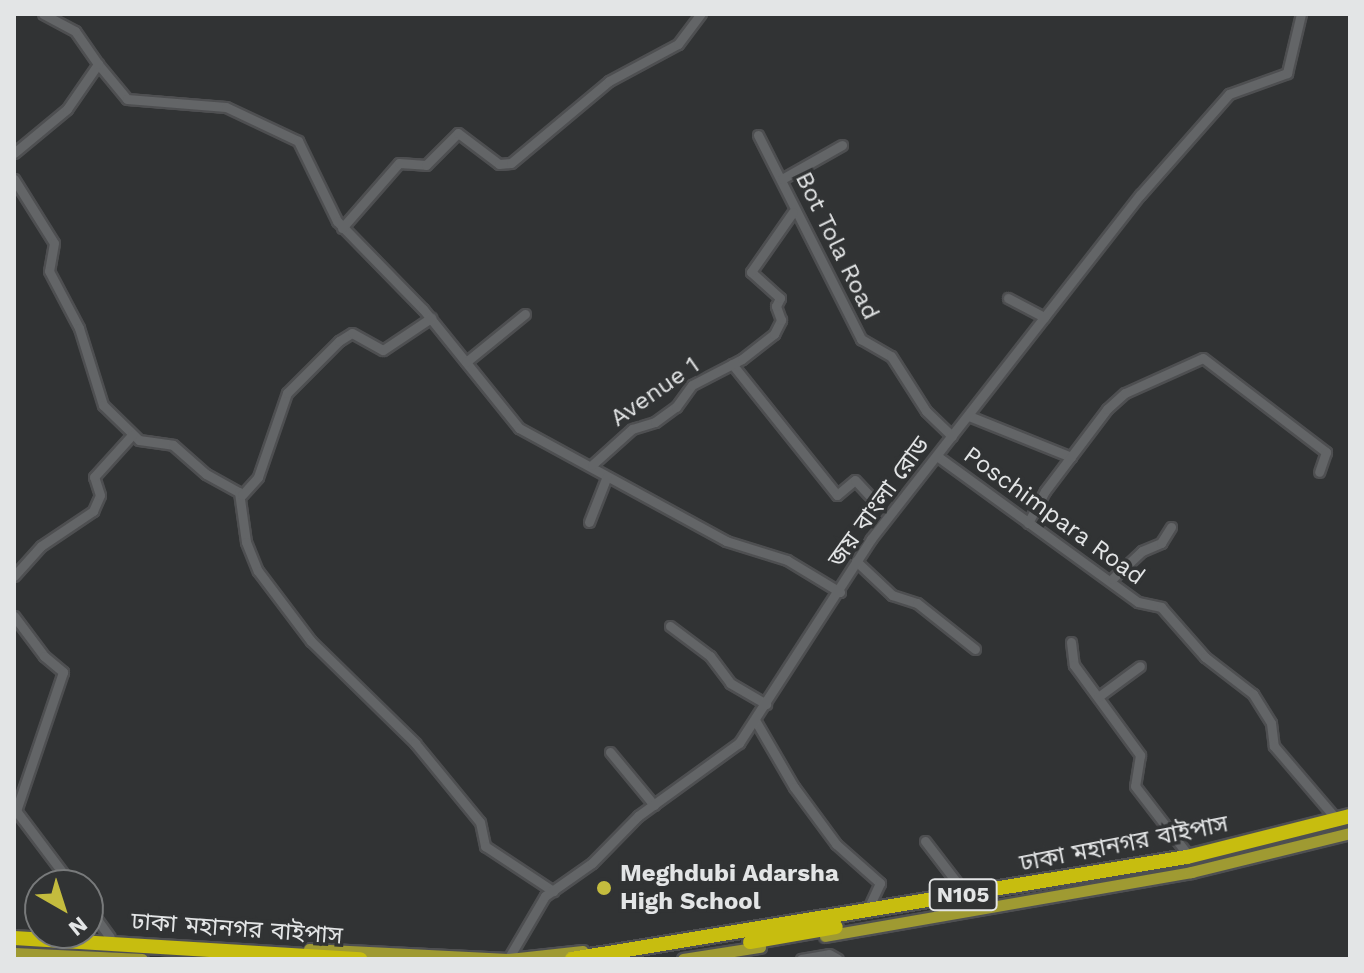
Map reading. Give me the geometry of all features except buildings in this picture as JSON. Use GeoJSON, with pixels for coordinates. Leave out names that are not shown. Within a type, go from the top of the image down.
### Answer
{"type":"FeatureCollection","features":[{"type":"Feature","properties":{"kind":"highway","name":"ঢাকা মহানগর বাইপাস"},"geometry":{"type":"LineString","coordinates":[[572,959],[1187,857],[1350,813]]}},
{"type":"Feature","properties":{"kind":"highway","name":"N105"},"geometry":{"type":"LineString","coordinates":[[637,959],[1175,868],[1350,826]]}},
{"type":"Feature","properties":{"kind":"highway","name":"ঢাকা মহানগর বাইপাস"},"geometry":{"type":"LineString","coordinates":[[14,938],[360,959]]}},
{"type":"Feature","properties":{"kind":"highway"},"geometry":{"type":"LineString","coordinates":[[14,950],[222,959]]}},
{"type":"Feature","properties":{"kind":"main road"},"geometry":{"type":"LineString","coordinates":[[104,937],[508,959],[626,945],[1185,851],[1350,813]]}},
{"type":"Feature","properties":{"kind":"main road"},"geometry":{"type":"LineString","coordinates":[[683,959],[1191,872],[1350,833]]}},
{"type":"Feature","properties":{"kind":"main road"},"geometry":{"type":"LineString","coordinates":[[14,950],[142,959]]}},
{"type":"Feature","properties":{"kind":"street"},"geometry":{"type":"LineString","coordinates":[[43,14],[75,31],[127,99],[226,107],[298,141],[342,228],[431,318],[519,428],[592,465],[726,541],[787,560],[840,592]]}},
{"type":"Feature","properties":{"kind":"street"},"geometry":{"type":"LineString","coordinates":[[342,228],[399,163],[426,165],[458,133],[499,164],[511,163],[609,81],[678,44],[701,14]]}},
{"type":"Feature","properties":{"kind":"street","name":"জয় বাংলা রোড"},"geometry":{"type":"LineString","coordinates":[[508,959],[536,907],[553,891],[592,863],[654,805],[726,757],[766,704],[840,592],[856,561],[1044,317],[1229,94],[1287,73],[1301,14]]}},
{"type":"Feature","properties":{"kind":"street"},"geometry":{"type":"LineString","coordinates":[[14,153],[59,117],[98,64]]}},
{"type":"Feature","properties":{"kind":"street","name":"Bot Tola Road"},"geometry":{"type":"LineString","coordinates":[[758,135],[782,179],[793,212],[861,339],[891,356],[926,411],[952,436]]}},
{"type":"Feature","properties":{"kind":"street"},"geometry":{"type":"LineString","coordinates":[[782,179],[842,145]]}},
{"type":"Feature","properties":{"kind":"street"},"geometry":{"type":"LineString","coordinates":[[14,179],[54,243],[49,271],[79,328],[99,397],[132,435],[149,445],[173,445],[242,495]]}},
{"type":"Feature","properties":{"kind":"street","name":"Avenue 1"},"geometry":{"type":"LineString","coordinates":[[592,465],[632,429],[655,422],[676,407],[692,385],[761,345],[780,323],[779,295],[751,272],[793,212]]}},
{"type":"Feature","properties":{"kind":"street"},"geometry":{"type":"LineString","coordinates":[[1008,298],[1044,317]]}},
{"type":"Feature","properties":{"kind":"street"},"geometry":{"type":"LineString","coordinates":[[466,362],[525,314]]}},
{"type":"Feature","properties":{"kind":"street"},"geometry":{"type":"LineString","coordinates":[[431,318],[383,350],[352,333],[339,341],[287,393],[258,477],[242,495],[244,529],[258,571],[286,601],[311,641],[415,743],[480,822],[485,846],[553,891]]}},
{"type":"Feature","properties":{"kind":"street"},"geometry":{"type":"LineString","coordinates":[[1028,523],[1071,457],[1125,393],[1203,358],[1326,452],[1319,472]]}},
{"type":"Feature","properties":{"kind":"street"},"geometry":{"type":"LineString","coordinates":[[732,364],[837,495],[855,480],[869,495]]}},
{"type":"Feature","properties":{"kind":"street"},"geometry":{"type":"LineString","coordinates":[[969,416],[1071,457]]}},
{"type":"Feature","properties":{"kind":"street"},"geometry":{"type":"LineString","coordinates":[[14,576],[41,546],[93,511],[100,495],[94,477],[132,435]]}},
{"type":"Feature","properties":{"kind":"street","name":"Poschimpara Road"},"geometry":{"type":"LineString","coordinates":[[937,456],[1028,523],[1112,579],[1138,602],[1161,607],[1205,657],[1253,694],[1271,723],[1274,746],[1333,815]]}},
{"type":"Feature","properties":{"kind":"street"},"geometry":{"type":"LineString","coordinates":[[589,522],[607,476]]}},
{"type":"Feature","properties":{"kind":"street"},"geometry":{"type":"LineString","coordinates":[[1112,579],[1142,551],[1161,543],[1171,527]]}},
{"type":"Feature","properties":{"kind":"street"},"geometry":{"type":"LineString","coordinates":[[856,561],[892,595],[925,608],[975,649]]}},
{"type":"Feature","properties":{"kind":"street"},"geometry":{"type":"LineString","coordinates":[[14,616],[63,672],[15,809],[60,869]]}},
{"type":"Feature","properties":{"kind":"street"},"geometry":{"type":"LineString","coordinates":[[670,626],[710,656],[729,682],[766,704]]}},
{"type":"Feature","properties":{"kind":"street"},"geometry":{"type":"LineString","coordinates":[[1071,642],[1074,665],[1140,755],[1135,786],[1185,851]]}},
{"type":"Feature","properties":{"kind":"street"},"geometry":{"type":"LineString","coordinates":[[1098,697],[1140,666]]}},
{"type":"Feature","properties":{"kind":"street"},"geometry":{"type":"LineString","coordinates":[[755,720],[794,787],[836,844],[880,883],[870,904]]}},
{"type":"Feature","properties":{"kind":"street"},"geometry":{"type":"LineString","coordinates":[[610,752],[654,805]]}},
{"type":"Feature","properties":{"kind":"street"},"geometry":{"type":"LineString","coordinates":[[925,841],[961,888]]}},
{"type":"Feature","properties":{"kind":"street"},"geometry":{"type":"LineString","coordinates":[[104,929],[110,937]]}},
{"type":"Feature","properties":{"kind":"street"},"geometry":{"type":"LineString","coordinates":[[801,959],[829,954],[838,959]]}},
{"type":"Feature","properties":{"kind":"place","name":"Meghdubi Adarsha High School"},"geometry":{"type":"Point","coordinates":[604,888]}}]}
